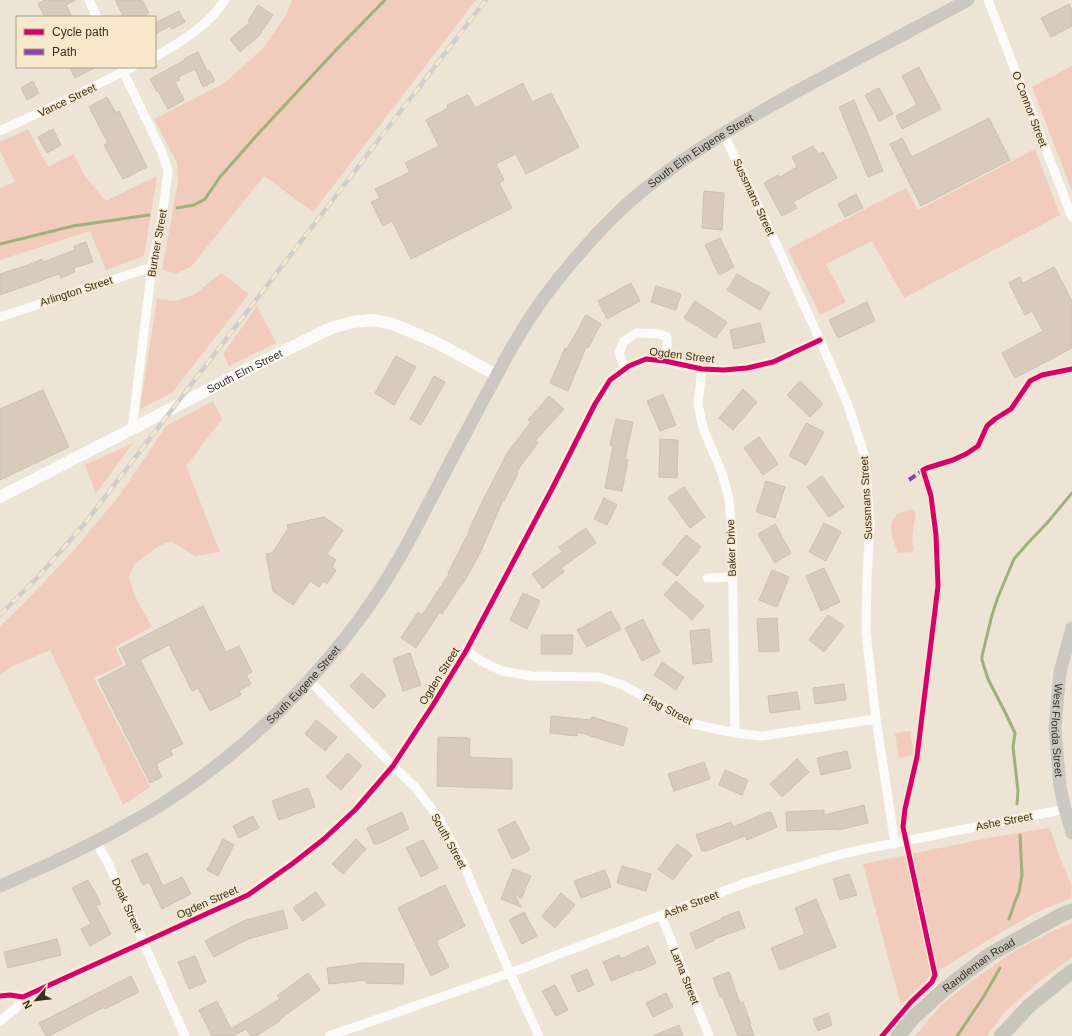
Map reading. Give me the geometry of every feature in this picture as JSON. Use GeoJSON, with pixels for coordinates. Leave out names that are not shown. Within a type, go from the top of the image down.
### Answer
{"type":"FeatureCollection","features":[{"type":"Feature","properties":{"kind":"main road","name":"South Elm Eugene Street"},"geometry":{"type":"LineString","coordinates":[[497,375],[516,339],[560,276],[613,218],[639,193],[676,165],[723,133],[760,111],[968,0]]}},
{"type":"Feature","properties":{"kind":"main road","name":"South Eugene Street"},"geometry":{"type":"LineString","coordinates":[[0,886],[96,841],[145,815],[189,786],[256,733],[309,680],[345,638],[393,569],[409,541],[450,460],[497,375]]}},
{"type":"Feature","properties":{"kind":"main road","name":"West Florida Street"},"geometry":{"type":"LineString","coordinates":[[1072,628],[1060,672],[1056,728],[1060,787],[1072,833]]}},
{"type":"Feature","properties":{"kind":"main road","name":"Randleman Road"},"geometry":{"type":"LineString","coordinates":[[898,1036],[914,1017],[945,989],[988,955],[1063,914],[1072,911]]}},
{"type":"Feature","properties":{"kind":"main road"},"geometry":{"type":"LineString","coordinates":[[1001,1036],[1029,1006],[1072,971]]}},
{"type":"Feature","properties":{"kind":"street"},"geometry":{"type":"LineString","coordinates":[[89,0],[97,16]]}},
{"type":"Feature","properties":{"kind":"street"},"geometry":{"type":"LineString","coordinates":[[156,56],[184,40],[209,20],[219,10],[225,0]]}},
{"type":"Feature","properties":{"kind":"street","name":"O Connor Street"},"geometry":{"type":"LineString","coordinates":[[988,0],[1072,217]]}},
{"type":"Feature","properties":{"kind":"street","name":"Vance Street"},"geometry":{"type":"LineString","coordinates":[[0,131],[60,103],[122,69]]}},
{"type":"Feature","properties":{"kind":"street","name":"Burtner Street"},"geometry":{"type":"LineString","coordinates":[[122,69],[162,152],[168,170],[162,218],[152,267],[132,429]]}},
{"type":"Feature","properties":{"kind":"street","name":"Sussmans Street"},"geometry":{"type":"LineString","coordinates":[[723,133],[820,340],[848,405],[865,457],[870,525],[866,632],[876,719],[895,844]]}},
{"type":"Feature","properties":{"kind":"street","name":"Arlington Street"},"geometry":{"type":"LineString","coordinates":[[0,317],[152,267]]}},
{"type":"Feature","properties":{"kind":"street","name":"South Elm Street"},"geometry":{"type":"LineString","coordinates":[[0,497],[252,366],[331,328],[353,322],[372,320],[393,324],[435,342],[497,375]]}},
{"type":"Feature","properties":{"kind":"street"},"geometry":{"type":"LineString","coordinates":[[625,369],[619,353],[624,341],[636,333],[660,334],[667,337],[667,362]]}},
{"type":"Feature","properties":{"kind":"street","name":"Ogden Street"},"geometry":{"type":"LineString","coordinates":[[0,1021],[16,1008],[23,997],[248,894],[292,864],[324,839],[356,809],[393,766],[466,652],[550,494],[595,404],[610,380],[629,366],[646,359],[724,370],[747,368],[773,362],[820,340]]}},
{"type":"Feature","properties":{"kind":"street","name":"Baker Drive"},"geometry":{"type":"LineString","coordinates":[[702,368],[698,404],[703,428],[722,473],[729,499],[732,535],[736,733]]}},
{"type":"Feature","properties":{"kind":"street"},"geometry":{"type":"LineString","coordinates":[[707,578],[733,578]]}},
{"type":"Feature","properties":{"kind":"street","name":"Flag Street"},"geometry":{"type":"LineString","coordinates":[[466,652],[482,662],[502,671],[531,676],[599,677],[623,685],[693,724],[736,733],[762,736],[876,719]]}},
{"type":"Feature","properties":{"kind":"street","name":"South Street"},"geometry":{"type":"LineString","coordinates":[[309,680],[416,788],[439,819],[462,861],[539,1036]]}},
{"type":"Feature","properties":{"kind":"street","name":"Ashe Street"},"geometry":{"type":"LineString","coordinates":[[329,1036],[510,973],[748,882],[845,853],[1065,809]]}},
{"type":"Feature","properties":{"kind":"street","name":"Doak Street"},"geometry":{"type":"LineString","coordinates":[[96,841],[108,863],[185,1036]]}},
{"type":"Feature","properties":{"kind":"street","name":"Lama Street"},"geometry":{"type":"LineString","coordinates":[[661,915],[709,1036]]}},
{"type":"Feature","properties":{"kind":"street","name":"Ogden Street"},"geometry":{"type":"LineString","coordinates":[[0,996],[10,995],[23,997]]}},
{"type":"Feature","properties":{"kind":"shaded area"},"geometry":{"type":"Polygon","coordinates":[[[292,0],[476,0],[313,212],[264,176],[191,267],[175,274],[162,270],[178,182],[177,163],[154,119],[225,83],[263,48],[286,15],[292,0]]]}},
{"type":"Feature","properties":{"kind":"shaded area"},"geometry":{"type":"Polygon","coordinates":[[[1072,66],[1072,191],[1032,87],[1072,66]]]}},
{"type":"Feature","properties":{"kind":"shaded area"},"geometry":{"type":"Polygon","coordinates":[[[28,129],[48,167],[73,154],[86,178],[106,201],[157,176],[144,256],[106,270],[90,231],[0,260],[0,188],[15,182],[0,151],[0,142],[28,129]]]}},
{"type":"Feature","properties":{"kind":"shaded area"},"geometry":{"type":"Polygon","coordinates":[[[1035,149],[1060,215],[904,298],[872,241],[826,264],[846,302],[820,315],[788,249],[906,188],[918,210],[1035,149]]]}},
{"type":"Feature","properties":{"kind":"shaded area"},"geometry":{"type":"Polygon","coordinates":[[[221,273],[249,294],[172,393],[140,409],[157,299],[176,301],[195,294],[221,273]]]}},
{"type":"Feature","properties":{"kind":"shaded area"},"geometry":{"type":"Polygon","coordinates":[[[257,306],[276,343],[229,366],[223,354],[257,306]]]}},
{"type":"Feature","properties":{"kind":"shaded area"},"geometry":{"type":"Polygon","coordinates":[[[213,401],[222,419],[186,466],[220,552],[195,556],[171,541],[159,546],[134,564],[129,578],[135,596],[152,627],[115,647],[123,664],[94,678],[150,787],[123,805],[50,650],[11,667],[0,675],[0,626],[28,599],[74,550],[119,496],[166,426],[213,401]]]}},
{"type":"Feature","properties":{"kind":"shaded area"},"geometry":{"type":"Polygon","coordinates":[[[133,443],[96,493],[85,465],[133,443]]]}},
{"type":"Feature","properties":{"kind":"shaded area"},"geometry":{"type":"Polygon","coordinates":[[[910,510],[914,511],[916,514],[912,537],[914,550],[912,552],[898,553],[891,528],[892,523],[898,514],[910,510]]]}},
{"type":"Feature","properties":{"kind":"shaded area"},"geometry":{"type":"Polygon","coordinates":[[[910,731],[914,755],[899,758],[895,733],[910,731]]]}},
{"type":"Feature","properties":{"kind":"shaded area"},"geometry":{"type":"Polygon","coordinates":[[[1050,828],[1072,887],[1071,898],[1035,913],[929,977],[901,1005],[863,864],[993,837],[1050,828]]]}},
{"type":"Feature","properties":{"kind":"shaded area"},"geometry":{"type":"Polygon","coordinates":[[[1072,923],[1072,957],[1037,983],[1004,1013],[987,1036],[915,1036],[942,1004],[977,977],[1016,950],[1072,923]]]}},
{"type":"Feature","properties":{"kind":"building"},"geometry":{"type":"Polygon","coordinates":[[[44,0],[76,0],[66,5],[72,16],[44,16],[38,4],[44,0]]]}},
{"type":"Feature","properties":{"kind":"building"},"geometry":{"type":"Polygon","coordinates":[[[115,0],[142,0],[149,13],[144,16],[123,16],[115,0]]]}},
{"type":"Feature","properties":{"kind":"building"},"geometry":{"type":"Polygon","coordinates":[[[1069,4],[1072,10],[1072,26],[1051,37],[1041,18],[1069,4]]]}},
{"type":"Feature","properties":{"kind":"building"},"geometry":{"type":"Polygon","coordinates":[[[258,5],[273,15],[258,37],[240,52],[230,39],[250,22],[248,21],[258,5]]]}},
{"type":"Feature","properties":{"kind":"building"},"geometry":{"type":"Polygon","coordinates":[[[179,11],[185,22],[172,29],[170,26],[156,33],[156,22],[179,11]]]}},
{"type":"Feature","properties":{"kind":"building"},"geometry":{"type":"Polygon","coordinates":[[[198,52],[207,71],[209,70],[215,81],[203,87],[195,69],[178,77],[180,80],[175,82],[184,100],[168,109],[150,79],[198,52]]]}},
{"type":"Feature","properties":{"kind":"building"},"geometry":{"type":"Polygon","coordinates":[[[919,67],[941,109],[902,129],[896,116],[917,105],[902,76],[919,67]]]}},
{"type":"Feature","properties":{"kind":"building"},"geometry":{"type":"Polygon","coordinates":[[[70,68],[94,68],[75,78],[70,68]]]}},
{"type":"Feature","properties":{"kind":"building"},"geometry":{"type":"Polygon","coordinates":[[[33,81],[39,93],[27,100],[21,88],[33,81]]]}},
{"type":"Feature","properties":{"kind":"building"},"geometry":{"type":"Polygon","coordinates":[[[523,83],[532,102],[551,93],[579,147],[526,174],[516,154],[496,164],[504,180],[499,183],[512,208],[411,259],[392,221],[383,226],[371,202],[380,198],[375,189],[410,172],[405,163],[439,146],[426,120],[448,108],[447,105],[468,95],[475,108],[523,83]]]}},
{"type":"Feature","properties":{"kind":"building"},"geometry":{"type":"Polygon","coordinates":[[[879,88],[893,114],[879,121],[865,95],[879,88]]]}},
{"type":"Feature","properties":{"kind":"building"},"geometry":{"type":"Polygon","coordinates":[[[107,97],[116,113],[119,111],[147,167],[123,179],[104,145],[108,143],[89,107],[107,97]]]}},
{"type":"Feature","properties":{"kind":"building"},"geometry":{"type":"Polygon","coordinates":[[[854,100],[883,171],[868,177],[839,107],[854,100]]]}},
{"type":"Feature","properties":{"kind":"building"},"geometry":{"type":"Polygon","coordinates":[[[989,118],[1010,160],[921,206],[890,144],[902,138],[912,157],[989,118]]]}},
{"type":"Feature","properties":{"kind":"building"},"geometry":{"type":"Polygon","coordinates":[[[53,129],[61,145],[47,153],[38,137],[53,129]]]}},
{"type":"Feature","properties":{"kind":"building"},"geometry":{"type":"Polygon","coordinates":[[[813,146],[818,154],[823,152],[837,178],[793,202],[797,208],[782,216],[764,183],[778,175],[780,177],[797,167],[792,157],[813,146]]]}},
{"type":"Feature","properties":{"kind":"building"},"geometry":{"type":"Polygon","coordinates":[[[704,191],[724,193],[722,230],[702,228],[704,191]]]}},
{"type":"Feature","properties":{"kind":"building"},"geometry":{"type":"Polygon","coordinates":[[[856,194],[863,208],[845,217],[838,204],[856,194]]]}},
{"type":"Feature","properties":{"kind":"building"},"geometry":{"type":"Polygon","coordinates":[[[720,238],[734,267],[719,275],[705,245],[720,238]]]}},
{"type":"Feature","properties":{"kind":"building"},"geometry":{"type":"Polygon","coordinates":[[[86,242],[93,262],[74,268],[75,272],[61,278],[59,274],[0,295],[0,274],[42,259],[43,262],[75,250],[74,246],[86,242]]]}},
{"type":"Feature","properties":{"kind":"building"},"geometry":{"type":"Polygon","coordinates":[[[1054,267],[1072,301],[1072,348],[1015,378],[1002,353],[1043,331],[1032,311],[1025,315],[1009,283],[1020,277],[1023,283],[1054,267]]]}},
{"type":"Feature","properties":{"kind":"building"},"geometry":{"type":"Polygon","coordinates":[[[737,274],[770,293],[760,310],[727,290],[737,274]]]}},
{"type":"Feature","properties":{"kind":"building"},"geometry":{"type":"Polygon","coordinates":[[[631,283],[640,301],[607,319],[598,301],[631,283]]]}},
{"type":"Feature","properties":{"kind":"building"},"geometry":{"type":"Polygon","coordinates":[[[656,286],[681,294],[676,310],[651,302],[656,286]]]}},
{"type":"Feature","properties":{"kind":"building"},"geometry":{"type":"Polygon","coordinates":[[[695,301],[727,322],[716,338],[684,318],[695,301]]]}},
{"type":"Feature","properties":{"kind":"building"},"geometry":{"type":"Polygon","coordinates":[[[867,302],[875,321],[838,338],[829,320],[867,302]]]}},
{"type":"Feature","properties":{"kind":"building"},"geometry":{"type":"Polygon","coordinates":[[[586,315],[601,324],[588,348],[586,347],[568,391],[550,383],[565,348],[567,349],[586,315]]]}},
{"type":"Feature","properties":{"kind":"building"},"geometry":{"type":"Polygon","coordinates":[[[760,323],[765,342],[734,349],[730,330],[760,323]]]}},
{"type":"Feature","properties":{"kind":"building"},"geometry":{"type":"Polygon","coordinates":[[[396,356],[416,367],[394,405],[375,393],[396,356]]]}},
{"type":"Feature","properties":{"kind":"building"},"geometry":{"type":"Polygon","coordinates":[[[434,376],[445,382],[421,425],[410,419],[434,376]]]}},
{"type":"Feature","properties":{"kind":"building"},"geometry":{"type":"Polygon","coordinates":[[[800,381],[823,404],[810,417],[787,395],[800,381]]]}},
{"type":"Feature","properties":{"kind":"building"},"geometry":{"type":"Polygon","coordinates":[[[743,389],[757,402],[733,430],[719,418],[743,389]]]}},
{"type":"Feature","properties":{"kind":"building"},"geometry":{"type":"Polygon","coordinates":[[[43,390],[69,447],[0,480],[0,409],[43,390]]]}},
{"type":"Feature","properties":{"kind":"building"},"geometry":{"type":"Polygon","coordinates":[[[663,394],[676,425],[660,431],[647,401],[663,394]]]}},
{"type":"Feature","properties":{"kind":"building"},"geometry":{"type":"Polygon","coordinates":[[[549,396],[564,409],[535,441],[538,443],[516,472],[518,473],[504,501],[503,500],[481,551],[464,582],[442,614],[440,612],[416,648],[401,638],[418,612],[422,615],[449,574],[448,573],[470,530],[483,500],[508,452],[531,422],[528,420],[549,396]]]}},
{"type":"Feature","properties":{"kind":"building"},"geometry":{"type":"Polygon","coordinates":[[[616,419],[633,422],[625,459],[628,460],[622,491],[605,488],[613,446],[610,445],[616,419]]]}},
{"type":"Feature","properties":{"kind":"building"},"geometry":{"type":"Polygon","coordinates":[[[806,423],[824,432],[806,465],[789,456],[806,423]]]}},
{"type":"Feature","properties":{"kind":"building"},"geometry":{"type":"Polygon","coordinates":[[[759,437],[778,464],[763,475],[744,448],[759,437]]]}},
{"type":"Feature","properties":{"kind":"building"},"geometry":{"type":"Polygon","coordinates":[[[660,439],[678,440],[677,478],[659,477],[660,439]]]}},
{"type":"Feature","properties":{"kind":"building"},"geometry":{"type":"Polygon","coordinates":[[[822,476],[844,507],[829,517],[807,487],[822,476]]]}},
{"type":"Feature","properties":{"kind":"building"},"geometry":{"type":"Polygon","coordinates":[[[766,481],[785,487],[775,518],[756,512],[766,481]]]}},
{"type":"Feature","properties":{"kind":"building"},"geometry":{"type":"Polygon","coordinates":[[[684,487],[705,517],[690,528],[668,498],[684,487]]]}},
{"type":"Feature","properties":{"kind":"building"},"geometry":{"type":"Polygon","coordinates":[[[604,498],[617,505],[607,525],[594,519],[604,498]]]}},
{"type":"Feature","properties":{"kind":"building"},"geometry":{"type":"Polygon","coordinates":[[[324,517],[343,530],[327,554],[336,560],[332,567],[336,570],[327,584],[323,581],[319,587],[310,581],[293,605],[273,591],[266,554],[272,553],[288,529],[287,525],[324,517]]]}},
{"type":"Feature","properties":{"kind":"building"},"geometry":{"type":"Polygon","coordinates":[[[824,523],[841,532],[826,561],[809,552],[824,523]]]}},
{"type":"Feature","properties":{"kind":"building"},"geometry":{"type":"Polygon","coordinates":[[[775,524],[791,553],[775,563],[758,534],[775,524]]]}},
{"type":"Feature","properties":{"kind":"building"},"geometry":{"type":"Polygon","coordinates":[[[586,528],[596,543],[561,568],[564,572],[542,589],[532,574],[562,552],[559,547],[586,528]]]}},
{"type":"Feature","properties":{"kind":"building"},"geometry":{"type":"Polygon","coordinates":[[[686,535],[701,547],[677,576],[662,564],[686,535]]]}},
{"type":"Feature","properties":{"kind":"building"},"geometry":{"type":"Polygon","coordinates":[[[824,568],[840,602],[821,611],[806,576],[824,568]]]}},
{"type":"Feature","properties":{"kind":"building"},"geometry":{"type":"Polygon","coordinates":[[[772,570],[789,577],[777,607],[759,600],[772,570]]]}},
{"type":"Feature","properties":{"kind":"building"},"geometry":{"type":"Polygon","coordinates":[[[676,581],[704,606],[692,620],[664,595],[676,581]]]}},
{"type":"Feature","properties":{"kind":"building"},"geometry":{"type":"Polygon","coordinates":[[[523,593],[540,601],[527,629],[510,620],[523,593]]]}},
{"type":"Feature","properties":{"kind":"building"},"geometry":{"type":"Polygon","coordinates":[[[203,606],[226,652],[239,646],[252,672],[246,675],[251,684],[239,691],[241,695],[210,711],[198,688],[192,691],[169,645],[140,660],[183,744],[170,750],[173,755],[156,764],[162,777],[150,783],[98,680],[127,665],[119,649],[203,606]]]}},
{"type":"Feature","properties":{"kind":"building"},"geometry":{"type":"Polygon","coordinates":[[[611,611],[621,629],[587,647],[577,630],[611,611]]]}},
{"type":"Feature","properties":{"kind":"building"},"geometry":{"type":"Polygon","coordinates":[[[828,615],[844,626],[824,652],[809,640],[828,615]]]}},
{"type":"Feature","properties":{"kind":"building"},"geometry":{"type":"Polygon","coordinates":[[[777,618],[779,651],[759,652],[757,619],[777,618]]]}},
{"type":"Feature","properties":{"kind":"building"},"geometry":{"type":"Polygon","coordinates":[[[643,619],[660,652],[642,661],[625,628],[643,619]]]}},
{"type":"Feature","properties":{"kind":"building"},"geometry":{"type":"Polygon","coordinates":[[[709,629],[712,662],[693,664],[690,631],[709,629]]]}},
{"type":"Feature","properties":{"kind":"building"},"geometry":{"type":"Polygon","coordinates":[[[541,635],[573,635],[572,654],[541,654],[541,635]]]}},
{"type":"Feature","properties":{"kind":"building"},"geometry":{"type":"Polygon","coordinates":[[[410,653],[421,685],[403,691],[393,659],[410,653]]]}},
{"type":"Feature","properties":{"kind":"building"},"geometry":{"type":"Polygon","coordinates":[[[662,662],[684,677],[676,690],[654,675],[662,662]]]}},
{"type":"Feature","properties":{"kind":"building"},"geometry":{"type":"Polygon","coordinates":[[[362,673],[386,695],[373,709],[350,686],[362,673]]]}},
{"type":"Feature","properties":{"kind":"building"},"geometry":{"type":"Polygon","coordinates":[[[844,684],[846,700],[815,704],[813,688],[844,684]]]}},
{"type":"Feature","properties":{"kind":"building"},"geometry":{"type":"Polygon","coordinates":[[[797,692],[800,709],[770,713],[768,696],[797,692]]]}},
{"type":"Feature","properties":{"kind":"building"},"geometry":{"type":"Polygon","coordinates":[[[551,716],[591,720],[592,717],[628,728],[623,746],[578,732],[577,736],[550,733],[551,716]]]}},
{"type":"Feature","properties":{"kind":"building"},"geometry":{"type":"Polygon","coordinates":[[[316,720],[337,737],[325,751],[305,734],[316,720]]]}},
{"type":"Feature","properties":{"kind":"building"},"geometry":{"type":"Polygon","coordinates":[[[438,737],[470,738],[469,757],[512,759],[512,789],[437,786],[438,737]]]}},
{"type":"Feature","properties":{"kind":"building"},"geometry":{"type":"Polygon","coordinates":[[[847,751],[851,768],[821,775],[817,758],[847,751]]]}},
{"type":"Feature","properties":{"kind":"building"},"geometry":{"type":"Polygon","coordinates":[[[348,753],[362,766],[341,790],[326,777],[348,753]]]}},
{"type":"Feature","properties":{"kind":"building"},"geometry":{"type":"Polygon","coordinates":[[[797,759],[809,772],[782,797],[770,784],[797,759]]]}},
{"type":"Feature","properties":{"kind":"building"},"geometry":{"type":"Polygon","coordinates":[[[704,762],[710,779],[674,791],[668,774],[704,762]]]}},
{"type":"Feature","properties":{"kind":"building"},"geometry":{"type":"Polygon","coordinates":[[[725,770],[748,780],[742,795],[719,785],[725,770]]]}},
{"type":"Feature","properties":{"kind":"building"},"geometry":{"type":"Polygon","coordinates":[[[308,788],[315,807],[279,820],[272,801],[308,788]]]}},
{"type":"Feature","properties":{"kind":"building"},"geometry":{"type":"Polygon","coordinates":[[[864,805],[868,823],[838,830],[787,831],[786,812],[824,810],[824,815],[864,805]]]}},
{"type":"Feature","properties":{"kind":"building"},"geometry":{"type":"Polygon","coordinates":[[[402,812],[409,829],[378,844],[374,844],[367,828],[402,812]]]}},
{"type":"Feature","properties":{"kind":"building"},"geometry":{"type":"Polygon","coordinates":[[[771,812],[777,827],[747,840],[745,836],[706,851],[702,851],[696,835],[731,822],[733,827],[771,812]]]}},
{"type":"Feature","properties":{"kind":"building"},"geometry":{"type":"Polygon","coordinates":[[[253,816],[259,828],[239,838],[233,826],[253,816]]]}},
{"type":"Feature","properties":{"kind":"building"},"geometry":{"type":"Polygon","coordinates":[[[515,821],[530,850],[512,859],[498,830],[515,821]]]}},
{"type":"Feature","properties":{"kind":"building"},"geometry":{"type":"Polygon","coordinates":[[[223,839],[234,845],[218,876],[207,870],[223,839]]]}},
{"type":"Feature","properties":{"kind":"building"},"geometry":{"type":"Polygon","coordinates":[[[356,839],[366,849],[343,874],[332,864],[356,839]]]}},
{"type":"Feature","properties":{"kind":"building"},"geometry":{"type":"Polygon","coordinates":[[[423,840],[438,868],[421,877],[406,848],[423,840]]]}},
{"type":"Feature","properties":{"kind":"building"},"geometry":{"type":"Polygon","coordinates":[[[677,844],[692,855],[673,880],[658,869],[677,844]]]}},
{"type":"Feature","properties":{"kind":"building"},"geometry":{"type":"Polygon","coordinates":[[[147,853],[163,886],[182,877],[191,894],[162,909],[149,882],[143,885],[131,860],[147,853]]]}},
{"type":"Feature","properties":{"kind":"building"},"geometry":{"type":"Polygon","coordinates":[[[622,866],[651,874],[646,891],[617,883],[622,866]]]}},
{"type":"Feature","properties":{"kind":"building"},"geometry":{"type":"Polygon","coordinates":[[[513,869],[531,876],[521,899],[513,892],[521,907],[501,899],[513,869]]]}},
{"type":"Feature","properties":{"kind":"building"},"geometry":{"type":"Polygon","coordinates":[[[605,870],[611,887],[581,898],[574,881],[605,870]]]}},
{"type":"Feature","properties":{"kind":"building"},"geometry":{"type":"Polygon","coordinates":[[[849,874],[857,895],[840,900],[833,879],[849,874]]]}},
{"type":"Feature","properties":{"kind":"building"},"geometry":{"type":"Polygon","coordinates":[[[88,880],[101,904],[96,906],[111,934],[90,946],[81,929],[91,924],[72,888],[88,880]]]}},
{"type":"Feature","properties":{"kind":"building"},"geometry":{"type":"Polygon","coordinates":[[[445,885],[465,926],[436,941],[449,967],[431,976],[398,908],[445,885]]]}},
{"type":"Feature","properties":{"kind":"building"},"geometry":{"type":"Polygon","coordinates":[[[316,892],[325,905],[303,921],[293,908],[316,892]]]}},
{"type":"Feature","properties":{"kind":"building"},"geometry":{"type":"Polygon","coordinates":[[[561,893],[575,905],[555,928],[542,916],[561,893]]]}},
{"type":"Feature","properties":{"kind":"building"},"geometry":{"type":"Polygon","coordinates":[[[816,899],[836,947],[780,970],[771,948],[805,934],[795,908],[816,899]]]}},
{"type":"Feature","properties":{"kind":"building"},"geometry":{"type":"Polygon","coordinates":[[[283,910],[288,928],[248,939],[214,957],[205,941],[243,921],[283,910]]]}},
{"type":"Feature","properties":{"kind":"building"},"geometry":{"type":"Polygon","coordinates":[[[739,911],[745,928],[714,939],[715,940],[696,949],[690,933],[739,911]]]}},
{"type":"Feature","properties":{"kind":"building"},"geometry":{"type":"Polygon","coordinates":[[[524,912],[537,936],[522,944],[509,920],[524,912]]]}},
{"type":"Feature","properties":{"kind":"building"},"geometry":{"type":"Polygon","coordinates":[[[57,939],[61,955],[8,968],[4,952],[57,939]]]}},
{"type":"Feature","properties":{"kind":"building"},"geometry":{"type":"Polygon","coordinates":[[[648,946],[656,963],[611,981],[603,962],[619,955],[621,959],[648,946]]]}},
{"type":"Feature","properties":{"kind":"building"},"geometry":{"type":"Polygon","coordinates":[[[195,956],[206,982],[189,989],[178,962],[195,956]]]}},
{"type":"Feature","properties":{"kind":"building"},"geometry":{"type":"Polygon","coordinates":[[[364,963],[404,964],[403,984],[366,983],[366,980],[329,984],[327,968],[364,963]]]}},
{"type":"Feature","properties":{"kind":"building"},"geometry":{"type":"Polygon","coordinates":[[[587,969],[594,985],[578,992],[571,976],[587,969]]]}},
{"type":"Feature","properties":{"kind":"building"},"geometry":{"type":"Polygon","coordinates":[[[729,972],[740,1003],[743,1002],[754,1036],[738,1036],[722,996],[720,997],[713,978],[729,972]]]}},
{"type":"Feature","properties":{"kind":"building"},"geometry":{"type":"Polygon","coordinates":[[[308,973],[320,990],[279,1020],[280,1021],[256,1036],[251,1036],[246,1029],[235,1036],[212,1036],[199,1010],[217,1001],[231,1029],[280,999],[277,996],[308,973]]]}},
{"type":"Feature","properties":{"kind":"building"},"geometry":{"type":"Polygon","coordinates":[[[131,976],[139,992],[105,1009],[104,1007],[49,1036],[46,1036],[39,1023],[131,976]]]}},
{"type":"Feature","properties":{"kind":"building"},"geometry":{"type":"Polygon","coordinates":[[[555,985],[568,1010],[556,1016],[542,991],[555,985]]]}},
{"type":"Feature","properties":{"kind":"building"},"geometry":{"type":"Polygon","coordinates":[[[666,993],[673,1007],[653,1017],[646,1003],[666,993]]]}},
{"type":"Feature","properties":{"kind":"building"},"geometry":{"type":"Polygon","coordinates":[[[828,1013],[832,1025],[818,1031],[813,1019],[828,1013]]]}},
{"type":"Feature","properties":{"kind":"building"},"geometry":{"type":"Polygon","coordinates":[[[679,1025],[683,1036],[653,1036],[679,1025]]]}},
{"type":"Feature","properties":{"kind":"waterway"},"geometry":{"type":"LineString","coordinates":[[177,208],[194,205],[205,199],[220,177],[258,134],[385,0]]}},
{"type":"Feature","properties":{"kind":"waterway"},"geometry":{"type":"LineString","coordinates":[[0,244],[73,226],[149,215]]}},
{"type":"Feature","properties":{"kind":"waterway"},"geometry":{"type":"LineString","coordinates":[[1017,804],[1018,791],[1013,747],[1015,733],[988,679],[982,656],[992,615],[1014,559],[1072,493]]}},
{"type":"Feature","properties":{"kind":"waterway"},"geometry":{"type":"LineString","coordinates":[[1009,919],[1019,892],[1022,875],[1020,835]]}},
{"type":"Feature","properties":{"kind":"waterway"},"geometry":{"type":"LineString","coordinates":[[957,1036],[984,996],[1000,968]]}},
{"type":"Feature","properties":{"kind":"railway"},"geometry":{"type":"LineString","coordinates":[[0,615],[39,576],[85,523],[486,0]]}},
{"type":"Feature","properties":{"kind":"marked path"},"geometry":{"type":"LineString","coordinates":[[909,480],[926,468]]}},
{"type":"Feature","properties":{"kind":"cycle path"},"geometry":{"type":"LineString","coordinates":[[0,996],[10,995],[23,997],[248,895],[324,839],[356,809],[393,766],[466,651],[595,404],[610,380],[629,366],[646,359],[665,361],[702,369],[724,370],[747,368],[773,362],[820,340]]}},
{"type":"Feature","properties":{"kind":"cycle path"},"geometry":{"type":"LineString","coordinates":[[882,1036],[911,1002],[932,982],[935,975],[903,827],[905,809],[917,757],[938,586],[936,535],[931,496],[923,470],[953,460],[978,446],[987,426],[1011,409],[1030,381],[1042,375],[1072,369]]}}]}
